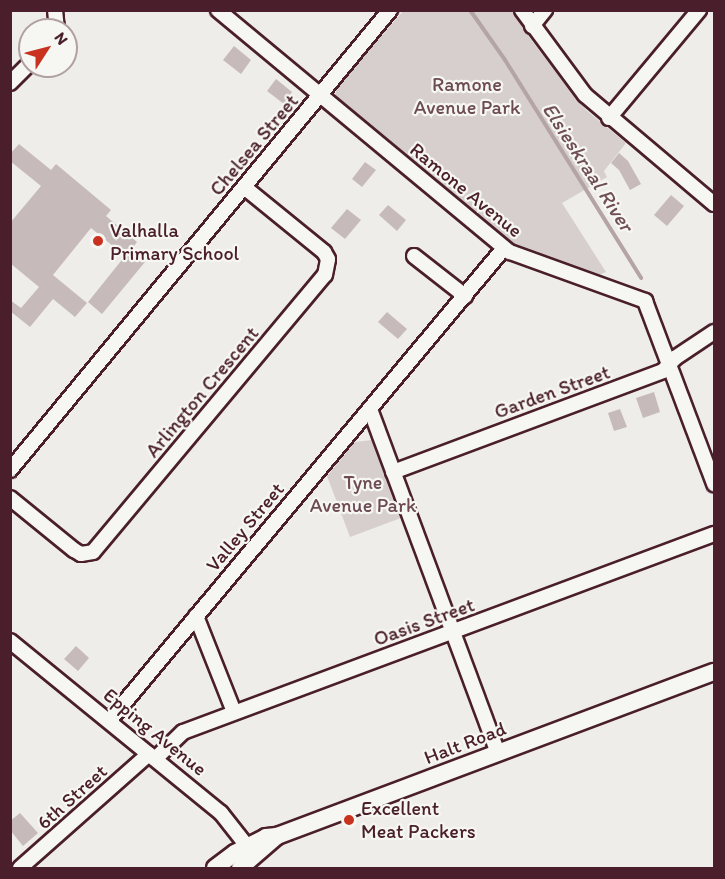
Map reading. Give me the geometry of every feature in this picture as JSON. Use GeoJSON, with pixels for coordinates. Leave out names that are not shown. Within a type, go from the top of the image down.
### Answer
{"type":"FeatureCollection","features":[{"type":"Feature","properties":{"kind":"street","name":"Ramone Avenue"},"geometry":{"type":"LineString","coordinates":[[218,10],[504,248],[641,298],[648,305],[714,484]]}},
{"type":"Feature","properties":{"kind":"street","name":"Chelsea Street"},"geometry":{"type":"LineString","coordinates":[[10,470],[390,10]]}},
{"type":"Feature","properties":{"kind":"street"},"geometry":{"type":"LineString","coordinates":[[522,10],[578,88],[609,118],[714,204]]}},
{"type":"Feature","properties":{"kind":"street"},"geometry":{"type":"LineString","coordinates":[[532,26],[545,10]]}},
{"type":"Feature","properties":{"kind":"street"},"geometry":{"type":"LineString","coordinates":[[609,118],[699,10]]}},
{"type":"Feature","properties":{"kind":"street","name":"Arlington Crescent"},"geometry":{"type":"LineString","coordinates":[[10,498],[74,550],[81,554],[93,552],[325,275],[328,259],[324,252],[244,187]]}},
{"type":"Feature","properties":{"kind":"street","name":"Valley Street"},"geometry":{"type":"LineString","coordinates":[[109,721],[504,248]]}},
{"type":"Feature","properties":{"kind":"street"},"geometry":{"type":"LineString","coordinates":[[414,256],[465,296]]}},
{"type":"Feature","properties":{"kind":"street","name":"Garden Street"},"geometry":{"type":"LineString","coordinates":[[393,472],[663,371],[714,332]]}},
{"type":"Feature","properties":{"kind":"street"},"geometry":{"type":"LineString","coordinates":[[370,409],[498,753]]}},
{"type":"Feature","properties":{"kind":"street","name":"Oasis Street"},"geometry":{"type":"LineString","coordinates":[[152,757],[183,732],[714,534]]}},
{"type":"Feature","properties":{"kind":"street"},"geometry":{"type":"LineString","coordinates":[[196,616],[234,712]]}},
{"type":"Feature","properties":{"kind":"street","name":"Epping Avenue"},"geometry":{"type":"LineString","coordinates":[[10,641],[221,813],[253,858]]}},
{"type":"Feature","properties":{"kind":"street","name":"Halt Road"},"geometry":{"type":"LineString","coordinates":[[240,868],[277,836],[714,672]]}},
{"type":"Feature","properties":{"kind":"street","name":"6th Street"},"geometry":{"type":"LineString","coordinates":[[20,868],[152,757]]}},
{"type":"Feature","properties":{"kind":"street","name":"Halt Road"},"geometry":{"type":"LineString","coordinates":[[215,868],[253,858]]}},
{"type":"Feature","properties":{"kind":"green space","name":"Ramone Avenue Park"},"geometry":{"type":"Polygon","coordinates":[[[404,10],[514,11],[529,37],[574,96],[586,110],[626,143],[604,171],[607,177],[562,203],[606,272],[599,275],[513,245],[335,96],[337,87],[404,10]]]}},
{"type":"Feature","properties":{"kind":"green space","name":"Tyne Avenue Park"},"geometry":{"type":"Polygon","coordinates":[[[372,440],[401,518],[350,537],[327,476],[355,442],[372,440]]]}},
{"type":"Feature","properties":{"kind":"building"},"geometry":{"type":"Polygon","coordinates":[[[234,46],[251,60],[241,74],[223,60],[234,46]]]}},
{"type":"Feature","properties":{"kind":"building"},"geometry":{"type":"Polygon","coordinates":[[[276,79],[292,92],[284,104],[267,91],[276,79]]]}},
{"type":"Feature","properties":{"kind":"building"},"geometry":{"type":"Polygon","coordinates":[[[19,144],[51,170],[56,164],[111,210],[106,216],[137,242],[131,250],[145,262],[102,314],[88,302],[125,256],[91,228],[53,275],[87,303],[75,317],[53,299],[30,327],[10,311],[10,300],[21,308],[39,287],[10,263],[10,223],[41,186],[10,161],[10,154],[19,144]]]}},
{"type":"Feature","properties":{"kind":"building"},"geometry":{"type":"Polygon","coordinates":[[[619,153],[628,161],[641,184],[630,190],[619,170],[611,163],[619,153]]]}},
{"type":"Feature","properties":{"kind":"building"},"geometry":{"type":"Polygon","coordinates":[[[365,162],[376,170],[362,187],[352,179],[365,162]]]}},
{"type":"Feature","properties":{"kind":"building"},"geometry":{"type":"Polygon","coordinates":[[[671,195],[684,206],[667,226],[654,215],[671,195]]]}},
{"type":"Feature","properties":{"kind":"building"},"geometry":{"type":"Polygon","coordinates":[[[388,205],[406,220],[397,231],[379,215],[388,205]]]}},
{"type":"Feature","properties":{"kind":"building"},"geometry":{"type":"Polygon","coordinates":[[[347,209],[361,220],[345,239],[331,228],[347,209]]]}},
{"type":"Feature","properties":{"kind":"building"},"geometry":{"type":"Polygon","coordinates":[[[387,312],[407,329],[398,339],[378,322],[387,312]]]}},
{"type":"Feature","properties":{"kind":"building"},"geometry":{"type":"Polygon","coordinates":[[[654,392],[660,412],[643,418],[636,398],[654,392]]]}},
{"type":"Feature","properties":{"kind":"building"},"geometry":{"type":"Polygon","coordinates":[[[620,409],[627,427],[614,431],[608,413],[620,409]]]}},
{"type":"Feature","properties":{"kind":"building"},"geometry":{"type":"Polygon","coordinates":[[[76,646],[89,658],[78,671],[64,659],[76,646]]]}},
{"type":"Feature","properties":{"kind":"building"},"geometry":{"type":"Polygon","coordinates":[[[20,813],[38,833],[23,846],[10,830],[10,821],[20,813]]]}},
{"type":"Feature","properties":{"kind":"waterway","name":"Elsieskraal River"},"geometry":{"type":"LineString","coordinates":[[470,10],[505,60],[641,278]]}},
{"type":"Feature","properties":{"kind":"place","name":"Valhalla Primary School"},"geometry":{"type":"Point","coordinates":[98,241]}},
{"type":"Feature","properties":{"kind":"place","name":"Excellent Meat Packers"},"geometry":{"type":"Point","coordinates":[349,820]}}]}
